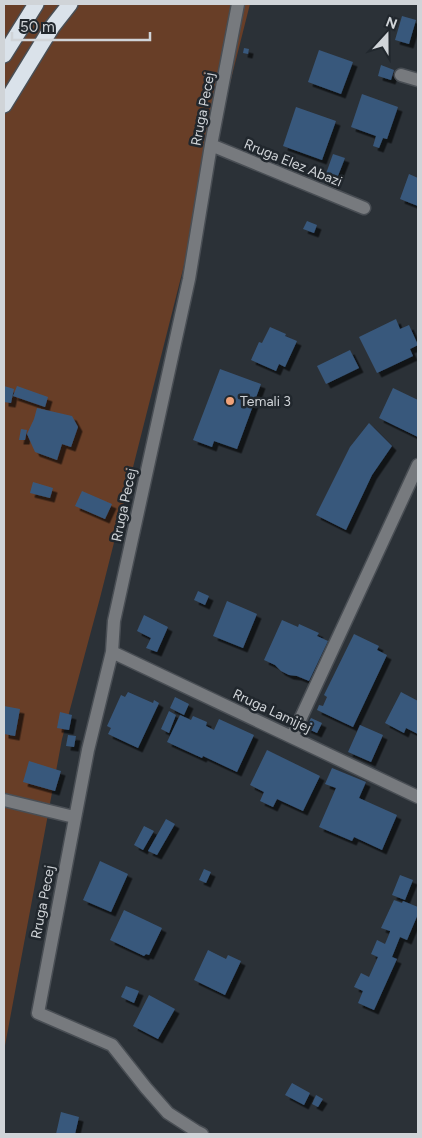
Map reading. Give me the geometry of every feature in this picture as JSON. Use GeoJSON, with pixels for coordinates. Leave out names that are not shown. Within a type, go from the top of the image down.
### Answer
{"type":"FeatureCollection","features":[{"type":"Feature","properties":{"kind":"highway"},"geometry":{"type":"LineString","coordinates":[[4,55],[36,4]]}},
{"type":"Feature","properties":{"kind":"highway"},"geometry":{"type":"LineString","coordinates":[[4,105],[52,28],[70,4]]}},
{"type":"Feature","properties":{"kind":"street","name":"Rruga Pecej"},"geometry":{"type":"LineString","coordinates":[[202,1134],[168,1113],[112,1045],[38,1012],[74,817],[112,652],[114,621],[189,279],[211,145],[238,4]]}},
{"type":"Feature","properties":{"kind":"street"},"geometry":{"type":"LineString","coordinates":[[402,75],[418,80]]}},
{"type":"Feature","properties":{"kind":"street","name":"Rruga Elez Abazi"},"geometry":{"type":"LineString","coordinates":[[211,145],[364,208]]}},
{"type":"Feature","properties":{"kind":"street"},"geometry":{"type":"LineString","coordinates":[[292,737],[418,465]]}},
{"type":"Feature","properties":{"kind":"street","name":"Rruga Lamijej"},"geometry":{"type":"LineString","coordinates":[[112,652],[418,797]]}},
{"type":"Feature","properties":{"kind":"street"},"geometry":{"type":"LineString","coordinates":[[4,800],[74,817]]}},
{"type":"Feature","properties":{"kind":"shaded area"},"geometry":{"type":"Polygon","coordinates":[[[4,4],[250,4],[100,598],[62,739],[4,1051],[4,4]]]}},
{"type":"Feature","properties":{"kind":"building"},"geometry":{"type":"Polygon","coordinates":[[[402,16],[416,20],[409,44],[395,40],[402,16]]]}},
{"type":"Feature","properties":{"kind":"building"},"geometry":{"type":"Polygon","coordinates":[[[244,48],[249,49],[248,54],[243,53],[244,48]]]}},
{"type":"Feature","properties":{"kind":"building"},"geometry":{"type":"Polygon","coordinates":[[[319,50],[353,62],[341,94],[308,82],[319,50]]]}},
{"type":"Feature","properties":{"kind":"building"},"geometry":{"type":"Polygon","coordinates":[[[381,65],[394,70],[391,80],[378,76],[381,65]]]}},
{"type":"Feature","properties":{"kind":"building"},"geometry":{"type":"Polygon","coordinates":[[[362,94],[398,107],[387,139],[383,138],[379,148],[373,146],[376,136],[351,127],[362,94]]]}},
{"type":"Feature","properties":{"kind":"building"},"geometry":{"type":"Polygon","coordinates":[[[296,107],[336,121],[322,160],[283,146],[296,107]]]}},
{"type":"Feature","properties":{"kind":"building"},"geometry":{"type":"Polygon","coordinates":[[[333,154],[345,158],[334,186],[323,182],[333,154]]]}},
{"type":"Feature","properties":{"kind":"building"},"geometry":{"type":"Polygon","coordinates":[[[409,174],[418,178],[418,206],[400,199],[409,174]]]}},
{"type":"Feature","properties":{"kind":"building"},"geometry":{"type":"Polygon","coordinates":[[[307,221],[317,225],[314,233],[303,229],[307,221]]]}},
{"type":"Feature","properties":{"kind":"building"},"geometry":{"type":"Polygon","coordinates":[[[396,319],[400,329],[409,325],[418,345],[410,349],[413,356],[377,373],[359,337],[396,319]]]}},
{"type":"Feature","properties":{"kind":"building"},"geometry":{"type":"Polygon","coordinates":[[[270,327],[297,341],[285,367],[279,364],[276,371],[251,360],[259,342],[262,343],[270,327]]]}},
{"type":"Feature","properties":{"kind":"building"},"geometry":{"type":"Polygon","coordinates":[[[350,350],[359,368],[326,384],[317,366],[350,350]]]}},
{"type":"Feature","properties":{"kind":"building"},"geometry":{"type":"Polygon","coordinates":[[[220,369],[261,384],[237,449],[214,441],[212,447],[193,440],[220,369]]]}},
{"type":"Feature","properties":{"kind":"building"},"geometry":{"type":"Polygon","coordinates":[[[4,386],[14,389],[11,403],[4,402],[4,386]]]}},
{"type":"Feature","properties":{"kind":"building"},"geometry":{"type":"Polygon","coordinates":[[[17,386],[48,397],[45,407],[13,396],[17,386]]]}},
{"type":"Feature","properties":{"kind":"building"},"geometry":{"type":"Polygon","coordinates":[[[393,388],[418,400],[418,437],[379,418],[393,388]]]}},
{"type":"Feature","properties":{"kind":"building"},"geometry":{"type":"Polygon","coordinates":[[[37,408],[72,416],[78,427],[71,447],[62,444],[57,460],[35,452],[27,434],[37,408]]]}},
{"type":"Feature","properties":{"kind":"building"},"geometry":{"type":"Polygon","coordinates":[[[369,423],[392,446],[372,475],[346,530],[316,515],[350,447],[369,423]]]}},
{"type":"Feature","properties":{"kind":"building"},"geometry":{"type":"Polygon","coordinates":[[[21,429],[27,430],[25,440],[19,440],[21,429]]]}},
{"type":"Feature","properties":{"kind":"building"},"geometry":{"type":"Polygon","coordinates":[[[33,482],[53,488],[50,498],[30,493],[33,482]]]}},
{"type":"Feature","properties":{"kind":"building"},"geometry":{"type":"Polygon","coordinates":[[[82,491],[112,504],[105,519],[75,506],[82,491]]]}},
{"type":"Feature","properties":{"kind":"building"},"geometry":{"type":"Polygon","coordinates":[[[198,591],[209,596],[205,605],[194,600],[198,591]]]}},
{"type":"Feature","properties":{"kind":"building"},"geometry":{"type":"Polygon","coordinates":[[[227,601],[257,614],[243,648],[213,636],[227,601]]]}},
{"type":"Feature","properties":{"kind":"building"},"geometry":{"type":"Polygon","coordinates":[[[144,615],[168,627],[157,652],[146,648],[151,638],[137,631],[144,615]]]}},
{"type":"Feature","properties":{"kind":"building"},"geometry":{"type":"Polygon","coordinates":[[[282,620],[298,627],[299,624],[319,633],[317,636],[328,641],[309,681],[289,675],[264,660],[282,620]]]}},
{"type":"Feature","properties":{"kind":"building"},"geometry":{"type":"Polygon","coordinates":[[[354,634],[379,646],[377,650],[387,655],[353,727],[317,710],[319,705],[323,706],[327,697],[324,695],[354,634]]]}},
{"type":"Feature","properties":{"kind":"building"},"geometry":{"type":"Polygon","coordinates":[[[128,692],[153,703],[154,700],[159,703],[138,748],[108,734],[111,728],[107,726],[121,695],[125,697],[128,692]]]}},
{"type":"Feature","properties":{"kind":"building"},"geometry":{"type":"Polygon","coordinates":[[[401,692],[418,701],[418,734],[406,728],[404,733],[385,723],[401,692]]]}},
{"type":"Feature","properties":{"kind":"building"},"geometry":{"type":"Polygon","coordinates":[[[175,697],[189,704],[184,715],[170,708],[175,697]]]}},
{"type":"Feature","properties":{"kind":"building"},"geometry":{"type":"Polygon","coordinates":[[[4,706],[20,709],[15,736],[4,734],[4,706]]]}},
{"type":"Feature","properties":{"kind":"building"},"geometry":{"type":"Polygon","coordinates":[[[169,711],[176,715],[169,733],[161,729],[169,711]]]}},
{"type":"Feature","properties":{"kind":"building"},"geometry":{"type":"Polygon","coordinates":[[[60,712],[72,715],[69,730],[57,728],[60,712]]]}},
{"type":"Feature","properties":{"kind":"building"},"geometry":{"type":"Polygon","coordinates":[[[180,715],[191,720],[193,716],[207,722],[206,726],[214,730],[219,719],[254,735],[237,772],[167,742],[180,715]]]}},
{"type":"Feature","properties":{"kind":"building"},"geometry":{"type":"Polygon","coordinates":[[[311,718],[322,723],[317,733],[306,728],[311,718]]]}},
{"type":"Feature","properties":{"kind":"building"},"geometry":{"type":"Polygon","coordinates":[[[360,725],[383,735],[371,762],[348,752],[360,725]]]}},
{"type":"Feature","properties":{"kind":"building"},"geometry":{"type":"Polygon","coordinates":[[[68,735],[76,736],[74,747],[66,746],[68,735]]]}},
{"type":"Feature","properties":{"kind":"building"},"geometry":{"type":"Polygon","coordinates":[[[267,750],[320,776],[303,811],[277,799],[273,807],[260,801],[264,792],[250,785],[267,750]]]}},
{"type":"Feature","properties":{"kind":"building"},"geometry":{"type":"Polygon","coordinates":[[[29,761],[61,771],[55,791],[23,782],[29,761]]]}},
{"type":"Feature","properties":{"kind":"building"},"geometry":{"type":"Polygon","coordinates":[[[332,768],[366,782],[359,798],[397,815],[382,850],[354,837],[352,841],[319,827],[336,788],[325,784],[332,768]]]}},
{"type":"Feature","properties":{"kind":"building"},"geometry":{"type":"Polygon","coordinates":[[[166,819],[175,824],[157,855],[148,851],[166,819]]]}},
{"type":"Feature","properties":{"kind":"building"},"geometry":{"type":"Polygon","coordinates":[[[144,826],[154,831],[143,850],[134,845],[144,826]]]}},
{"type":"Feature","properties":{"kind":"building"},"geometry":{"type":"Polygon","coordinates":[[[100,861],[128,874],[111,912],[83,900],[100,861]]]}},
{"type":"Feature","properties":{"kind":"building"},"geometry":{"type":"Polygon","coordinates":[[[204,869],[211,872],[206,883],[199,880],[204,869]]]}},
{"type":"Feature","properties":{"kind":"building"},"geometry":{"type":"Polygon","coordinates":[[[400,875],[413,880],[405,900],[392,895],[400,875]]]}},
{"type":"Feature","properties":{"kind":"building"},"geometry":{"type":"Polygon","coordinates":[[[394,900],[402,903],[403,901],[418,907],[418,914],[407,940],[400,937],[392,957],[397,959],[374,1010],[358,1003],[363,991],[354,987],[361,973],[369,977],[378,957],[371,954],[377,940],[385,944],[390,931],[381,928],[394,900]]]}},
{"type":"Feature","properties":{"kind":"building"},"geometry":{"type":"Polygon","coordinates":[[[124,910],[162,928],[149,955],[146,954],[144,956],[110,940],[124,910]]]}},
{"type":"Feature","properties":{"kind":"building"},"geometry":{"type":"Polygon","coordinates":[[[208,950],[226,959],[228,955],[241,961],[225,995],[194,980],[208,950]]]}},
{"type":"Feature","properties":{"kind":"building"},"geometry":{"type":"Polygon","coordinates":[[[126,986],[139,991],[134,1003],[121,997],[126,986]]]}},
{"type":"Feature","properties":{"kind":"building"},"geometry":{"type":"Polygon","coordinates":[[[149,995],[175,1009],[158,1039],[133,1026],[149,995]]]}},
{"type":"Feature","properties":{"kind":"building"},"geometry":{"type":"Polygon","coordinates":[[[292,1083],[310,1093],[304,1105],[285,1095],[292,1083]]]}},
{"type":"Feature","properties":{"kind":"building"},"geometry":{"type":"Polygon","coordinates":[[[316,1095],[323,1099],[318,1107],[312,1104],[316,1095]]]}},
{"type":"Feature","properties":{"kind":"building"},"geometry":{"type":"Polygon","coordinates":[[[61,1112],[79,1117],[75,1134],[56,1134],[61,1112]]]}},
{"type":"Feature","properties":{"kind":"place","name":"Temali 3"},"geometry":{"type":"Point","coordinates":[230,401]}}]}
